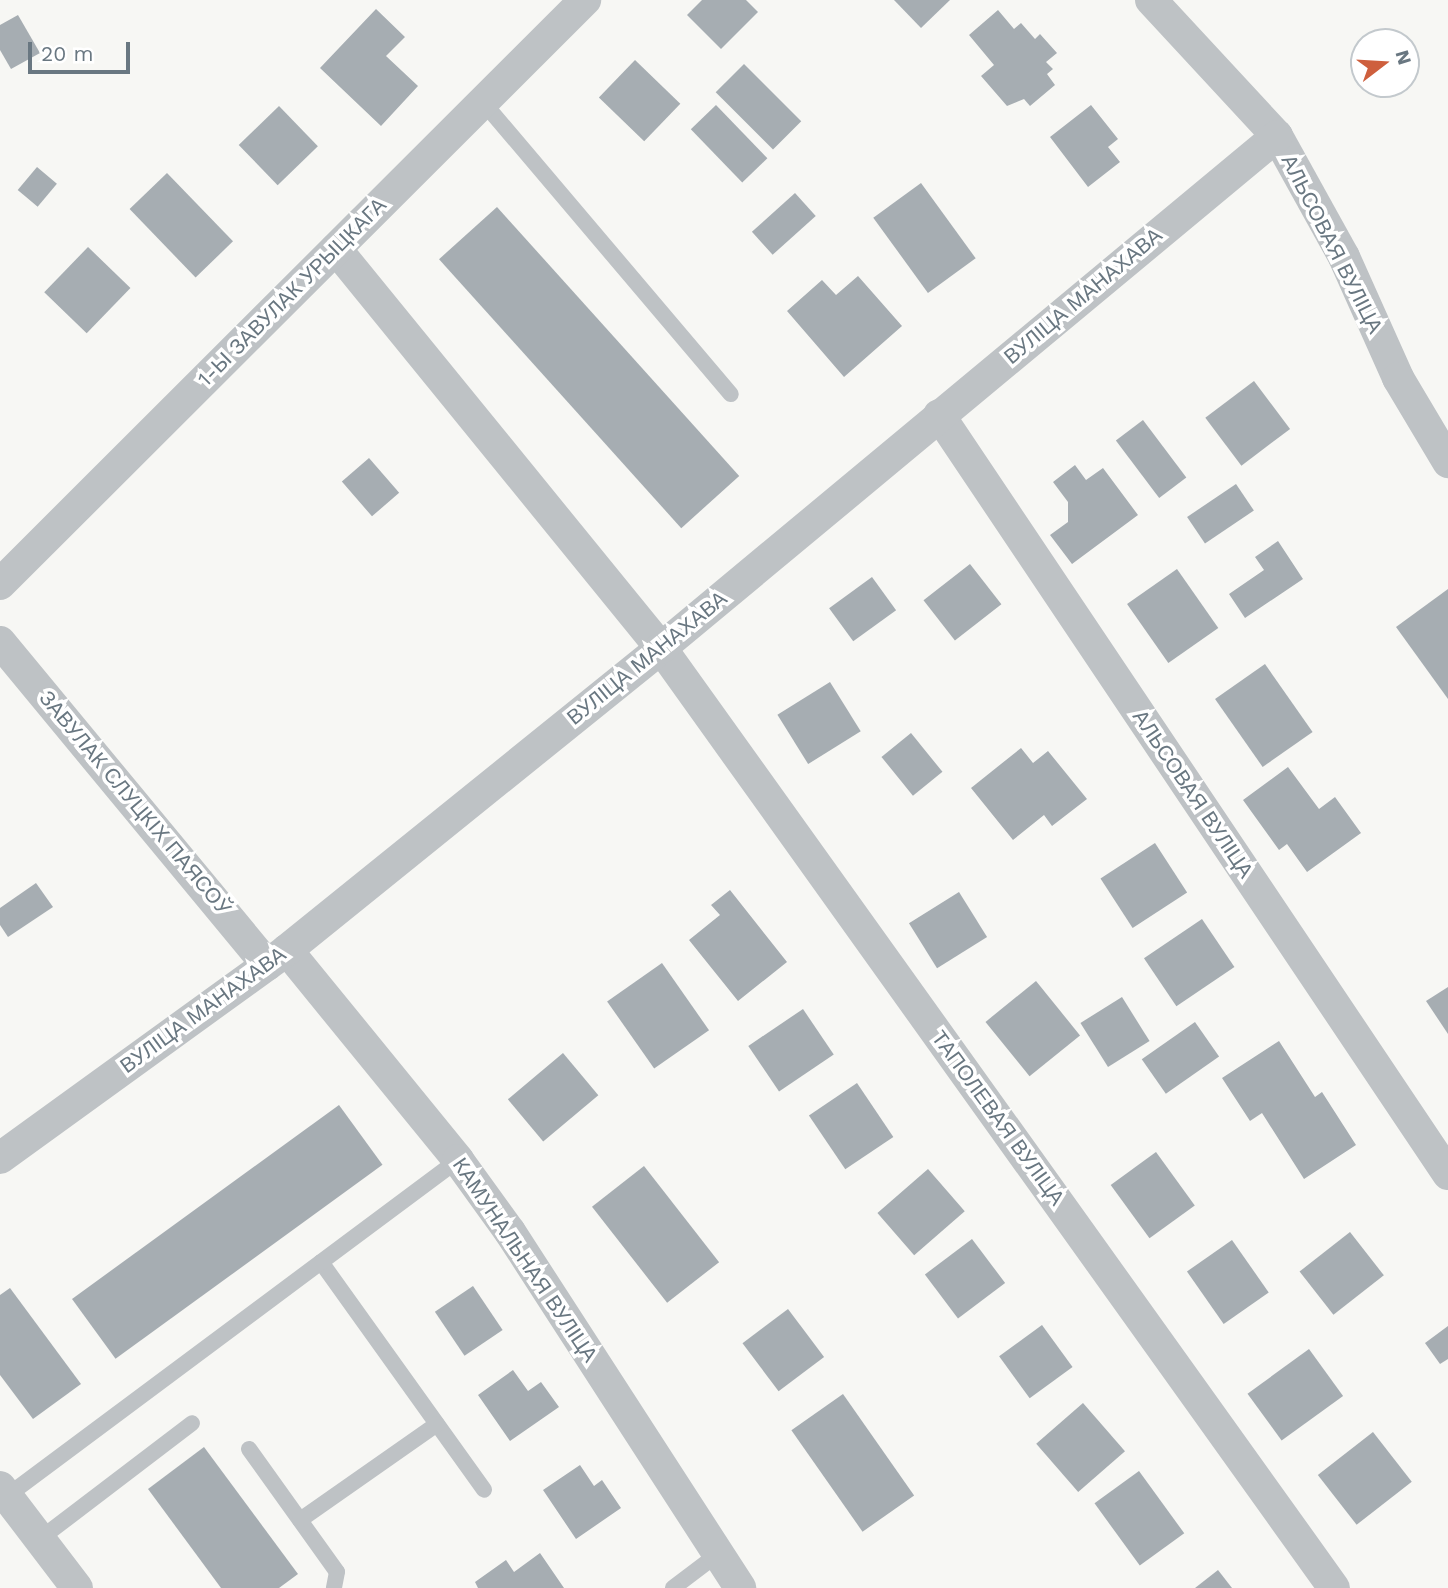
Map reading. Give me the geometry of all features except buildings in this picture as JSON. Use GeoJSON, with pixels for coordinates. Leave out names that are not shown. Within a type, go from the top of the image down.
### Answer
{"type":"FeatureCollection","features":[{"type":"Feature","properties":{"kind":"street","name":"1-Ы ЗАВУЛАК УРЫЦКАГА"},"geometry":{"type":"LineString","coordinates":[[0,584],[585,0]]}},
{"type":"Feature","properties":{"kind":"street","name":"АЛЬСОВАЯ ВУЛІЦА"},"geometry":{"type":"LineString","coordinates":[[1151,0],[1277,136],[1344,257],[1398,378],[1448,462]]}},
{"type":"Feature","properties":{"kind":"street","name":"ВУЛІЦА МАНАХАВА"},"geometry":{"type":"LineString","coordinates":[[0,1158],[277,958],[661,648],[1277,136]]}},
{"type":"Feature","properties":{"kind":"street","name":"ТАПОЛЕВАЯ ВУЛІЦА"},"geometry":{"type":"LineString","coordinates":[[336,249],[661,648],[1334,1588]]}},
{"type":"Feature","properties":{"kind":"street","name":"АЛЬСОВАЯ ВУЛІЦА"},"geometry":{"type":"LineString","coordinates":[[939,415],[1448,1174]]}},
{"type":"Feature","properties":{"kind":"street","name":"ЗАВУЛАК СЛУЦКІХ ПАЯСОЎ"},"geometry":{"type":"LineString","coordinates":[[0,642],[277,958]]}},
{"type":"Feature","properties":{"kind":"street","name":"КАМУНАЛЬНАЯ ВУЛІЦА"},"geometry":{"type":"LineString","coordinates":[[277,958],[458,1160],[510,1232],[740,1588]]}},
{"type":"Feature","properties":{"kind":"street"},"geometry":{"type":"LineString","coordinates":[[4,1492],[77,1588]]}},
{"type":"Feature","properties":{"kind":"lane"},"geometry":{"type":"LineString","coordinates":[[482,102],[731,394]]}},
{"type":"Feature","properties":{"kind":"lane"},"geometry":{"type":"LineString","coordinates":[[4,1492],[458,1160]]}},
{"type":"Feature","properties":{"kind":"lane"},"geometry":{"type":"LineString","coordinates":[[321,1262],[484,1490]]}},
{"type":"Feature","properties":{"kind":"lane"},"geometry":{"type":"LineString","coordinates":[[40,1539],[192,1423]]}},
{"type":"Feature","properties":{"kind":"lane"},"geometry":{"type":"LineString","coordinates":[[300,1520],[437,1424]]}},
{"type":"Feature","properties":{"kind":"lane"},"geometry":{"type":"LineString","coordinates":[[248,1449],[337,1572],[334,1588]]}},
{"type":"Feature","properties":{"kind":"lane"},"geometry":{"type":"LineString","coordinates":[[673,1588],[718,1554]]}}]}
